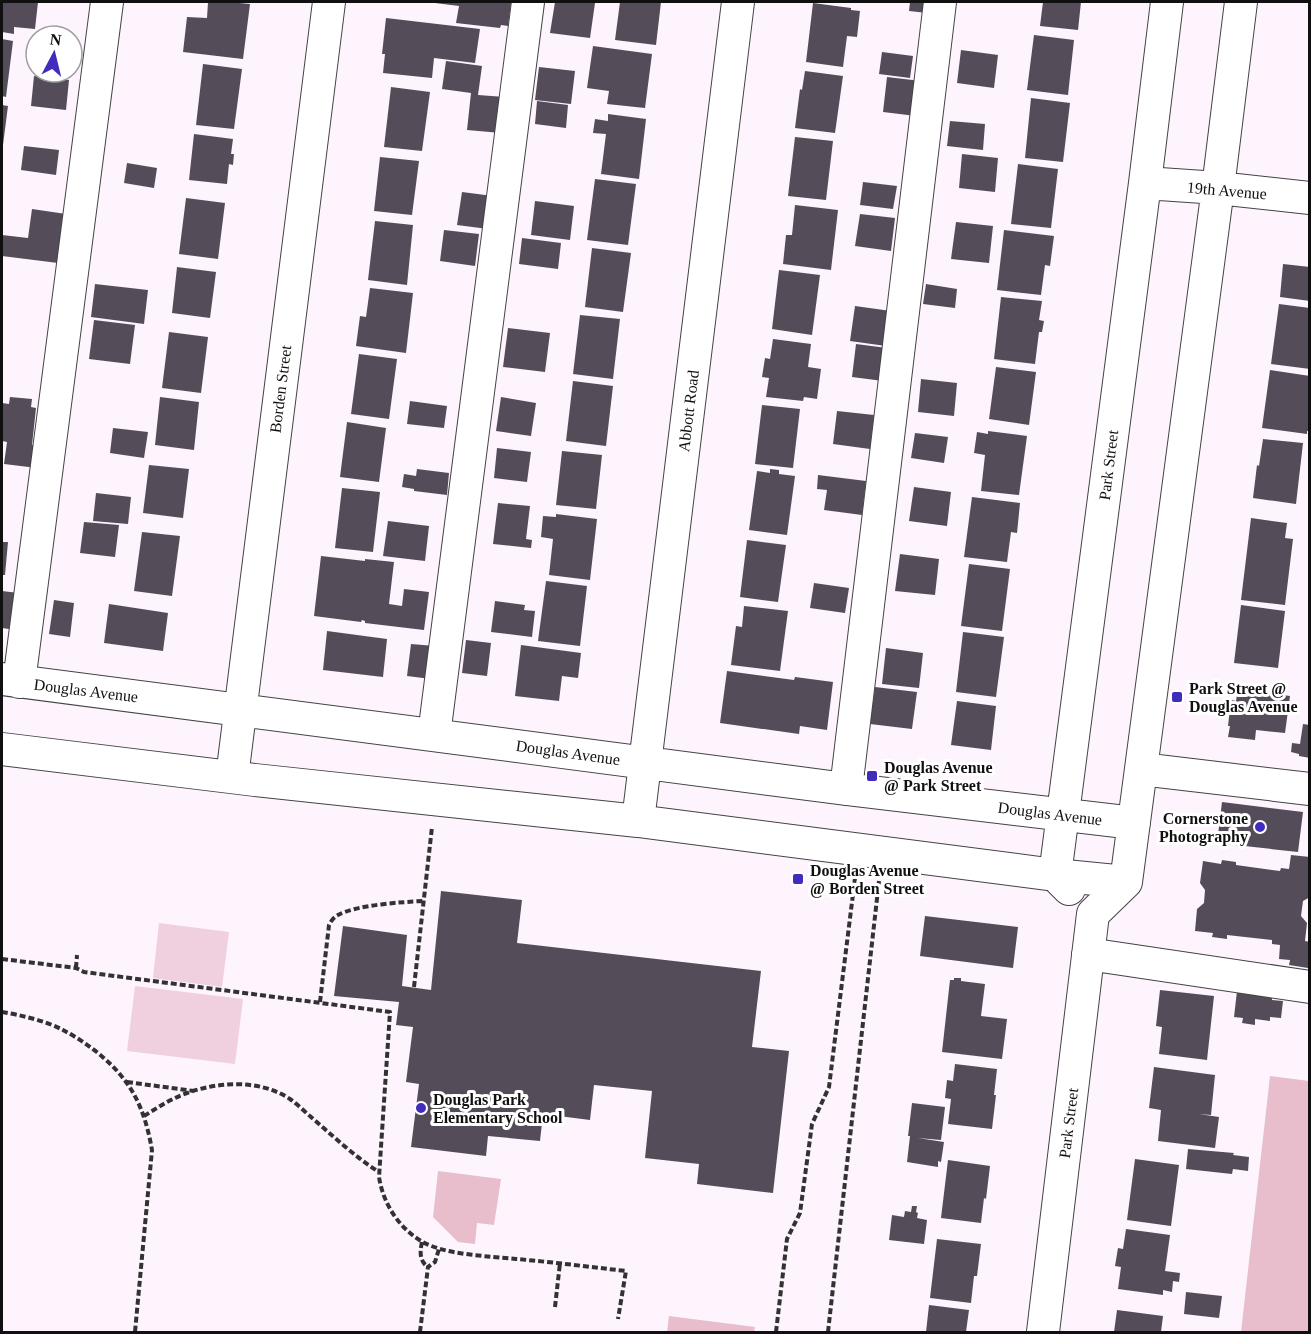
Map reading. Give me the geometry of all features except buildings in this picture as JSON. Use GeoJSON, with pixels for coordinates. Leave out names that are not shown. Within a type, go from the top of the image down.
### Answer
{"type":"FeatureCollection","features":[{"type":"Feature","properties":{"kind":"street"},"geometry":{"type":"LineString","coordinates":[[10,681],[107,2]]}},
{"type":"Feature","properties":{"kind":"street","name":"Borden Street"},"geometry":{"type":"LineString","coordinates":[[232,777],[329,2]]}},
{"type":"Feature","properties":{"kind":"street"},"geometry":{"type":"LineString","coordinates":[[434,735],[528,2]]}},
{"type":"Feature","properties":{"kind":"street","name":"Abbott Road"},"geometry":{"type":"LineString","coordinates":[[638,821],[738,2]]}},
{"type":"Feature","properties":{"kind":"street"},"geometry":{"type":"LineString","coordinates":[[846,789],[940,2]]}},
{"type":"Feature","properties":{"kind":"street","name":"Park Street"},"geometry":{"type":"LineString","coordinates":[[1055,875],[1167,2]]}},
{"type":"Feature","properties":{"kind":"street"},"geometry":{"type":"LineString","coordinates":[[1055,875],[1093,914],[1126,882],[1241,2]]}},
{"type":"Feature","properties":{"kind":"street","name":"19th Avenue"},"geometry":{"type":"LineString","coordinates":[[1145,183],[1310,198]]}},
{"type":"Feature","properties":{"kind":"street","name":"Douglas Avenue"},"geometry":{"type":"LineString","coordinates":[[10,681],[846,789],[1134,823]]}},
{"type":"Feature","properties":{"kind":"street"},"geometry":{"type":"LineString","coordinates":[[2,749],[435,800],[638,821],[1055,875],[1126,882]]}},
{"type":"Feature","properties":{"kind":"street"},"geometry":{"type":"LineString","coordinates":[[1141,769],[1310,789]]}},
{"type":"Feature","properties":{"kind":"street","name":"Park Street"},"geometry":{"type":"LineString","coordinates":[[1043,1332],[1093,914]]}},
{"type":"Feature","properties":{"kind":"street"},"geometry":{"type":"LineString","coordinates":[[1088,954],[1310,987]]}},
{"type":"Feature","properties":{"kind":"path"},"geometry":{"type":"LineString","coordinates":[[414,987],[435,800]]}},
{"type":"Feature","properties":{"kind":"path"},"geometry":{"type":"LineString","coordinates":[[776,1332],[787,1239],[800,1213],[812,1124],[829,1087],[870,851]]}},
{"type":"Feature","properties":{"kind":"path"},"geometry":{"type":"LineString","coordinates":[[828,1332],[870,851]]}},
{"type":"Feature","properties":{"kind":"path"},"geometry":{"type":"LineString","coordinates":[[320,1002],[328,925],[336,916],[348,910],[397,902],[423,901]]}},
{"type":"Feature","properties":{"kind":"path"},"geometry":{"type":"LineString","coordinates":[[76,968],[77,956]]}},
{"type":"Feature","properties":{"kind":"path"},"geometry":{"type":"LineString","coordinates":[[2,958],[76,968],[84,972],[398,1012]]}},
{"type":"Feature","properties":{"kind":"path"},"geometry":{"type":"LineString","coordinates":[[2,1012],[31,1018],[62,1029],[88,1046],[112,1065],[126,1082],[144,1116],[152,1150],[135,1332]]}},
{"type":"Feature","properties":{"kind":"path"},"geometry":{"type":"LineString","coordinates":[[390,1012],[380,1172],[382,1191],[395,1216],[409,1232],[422,1242],[439,1249],[626,1271],[618,1319]]}},
{"type":"Feature","properties":{"kind":"path"},"geometry":{"type":"LineString","coordinates":[[126,1082],[195,1091]]}},
{"type":"Feature","properties":{"kind":"path"},"geometry":{"type":"LineString","coordinates":[[144,1116],[175,1098],[195,1091],[229,1084],[266,1088],[290,1100],[342,1145],[380,1172]]}},
{"type":"Feature","properties":{"kind":"path"},"geometry":{"type":"LineString","coordinates":[[422,1242],[420,1256],[424,1265],[428,1267]]}},
{"type":"Feature","properties":{"kind":"path"},"geometry":{"type":"LineString","coordinates":[[420,1332],[428,1267],[435,1262],[439,1249]]}},
{"type":"Feature","properties":{"kind":"path"},"geometry":{"type":"LineString","coordinates":[[555,1307],[560,1263]]}},
{"type":"Feature","properties":{"kind":"shaded area"},"geometry":{"type":"Polygon","coordinates":[[[159,923],[229,932],[222,987],[153,978],[159,923]]]}},
{"type":"Feature","properties":{"kind":"shaded area"},"geometry":{"type":"Polygon","coordinates":[[[135,986],[243,999],[235,1064],[127,1051],[135,986]]]}},
{"type":"Feature","properties":{"kind":"shaded area"},"geometry":{"type":"Polygon","coordinates":[[[1270,1076],[1309,1081],[1309,1332],[1241,1332],[1270,1076]]]}},
{"type":"Feature","properties":{"kind":"shaded area"},"geometry":{"type":"Polygon","coordinates":[[[438,1171],[501,1179],[494,1225],[477,1223],[475,1244],[458,1242],[433,1217],[438,1171]]]}},
{"type":"Feature","properties":{"kind":"shaded area"},"geometry":{"type":"Polygon","coordinates":[[[669,1316],[755,1327],[754,1332],[667,1332],[669,1316]]]}},
{"type":"Feature","properties":{"kind":"place","name":"Park Street @ Douglas Avenue"},"geometry":{"type":"Point","coordinates":[1177,697]}},
{"type":"Feature","properties":{"kind":"place","name":"Douglas Avenue @ Park Street"},"geometry":{"type":"Point","coordinates":[872,776]}},
{"type":"Feature","properties":{"kind":"place","name":"Cornerstone Photography"},"geometry":{"type":"Point","coordinates":[1260,827]}},
{"type":"Feature","properties":{"kind":"place","name":"Douglas Avenue @ Borden Street"},"geometry":{"type":"Point","coordinates":[798,879]}},
{"type":"Feature","properties":{"kind":"place","name":"Douglas Park Elementary School"},"geometry":{"type":"Point","coordinates":[421,1108]}}]}
